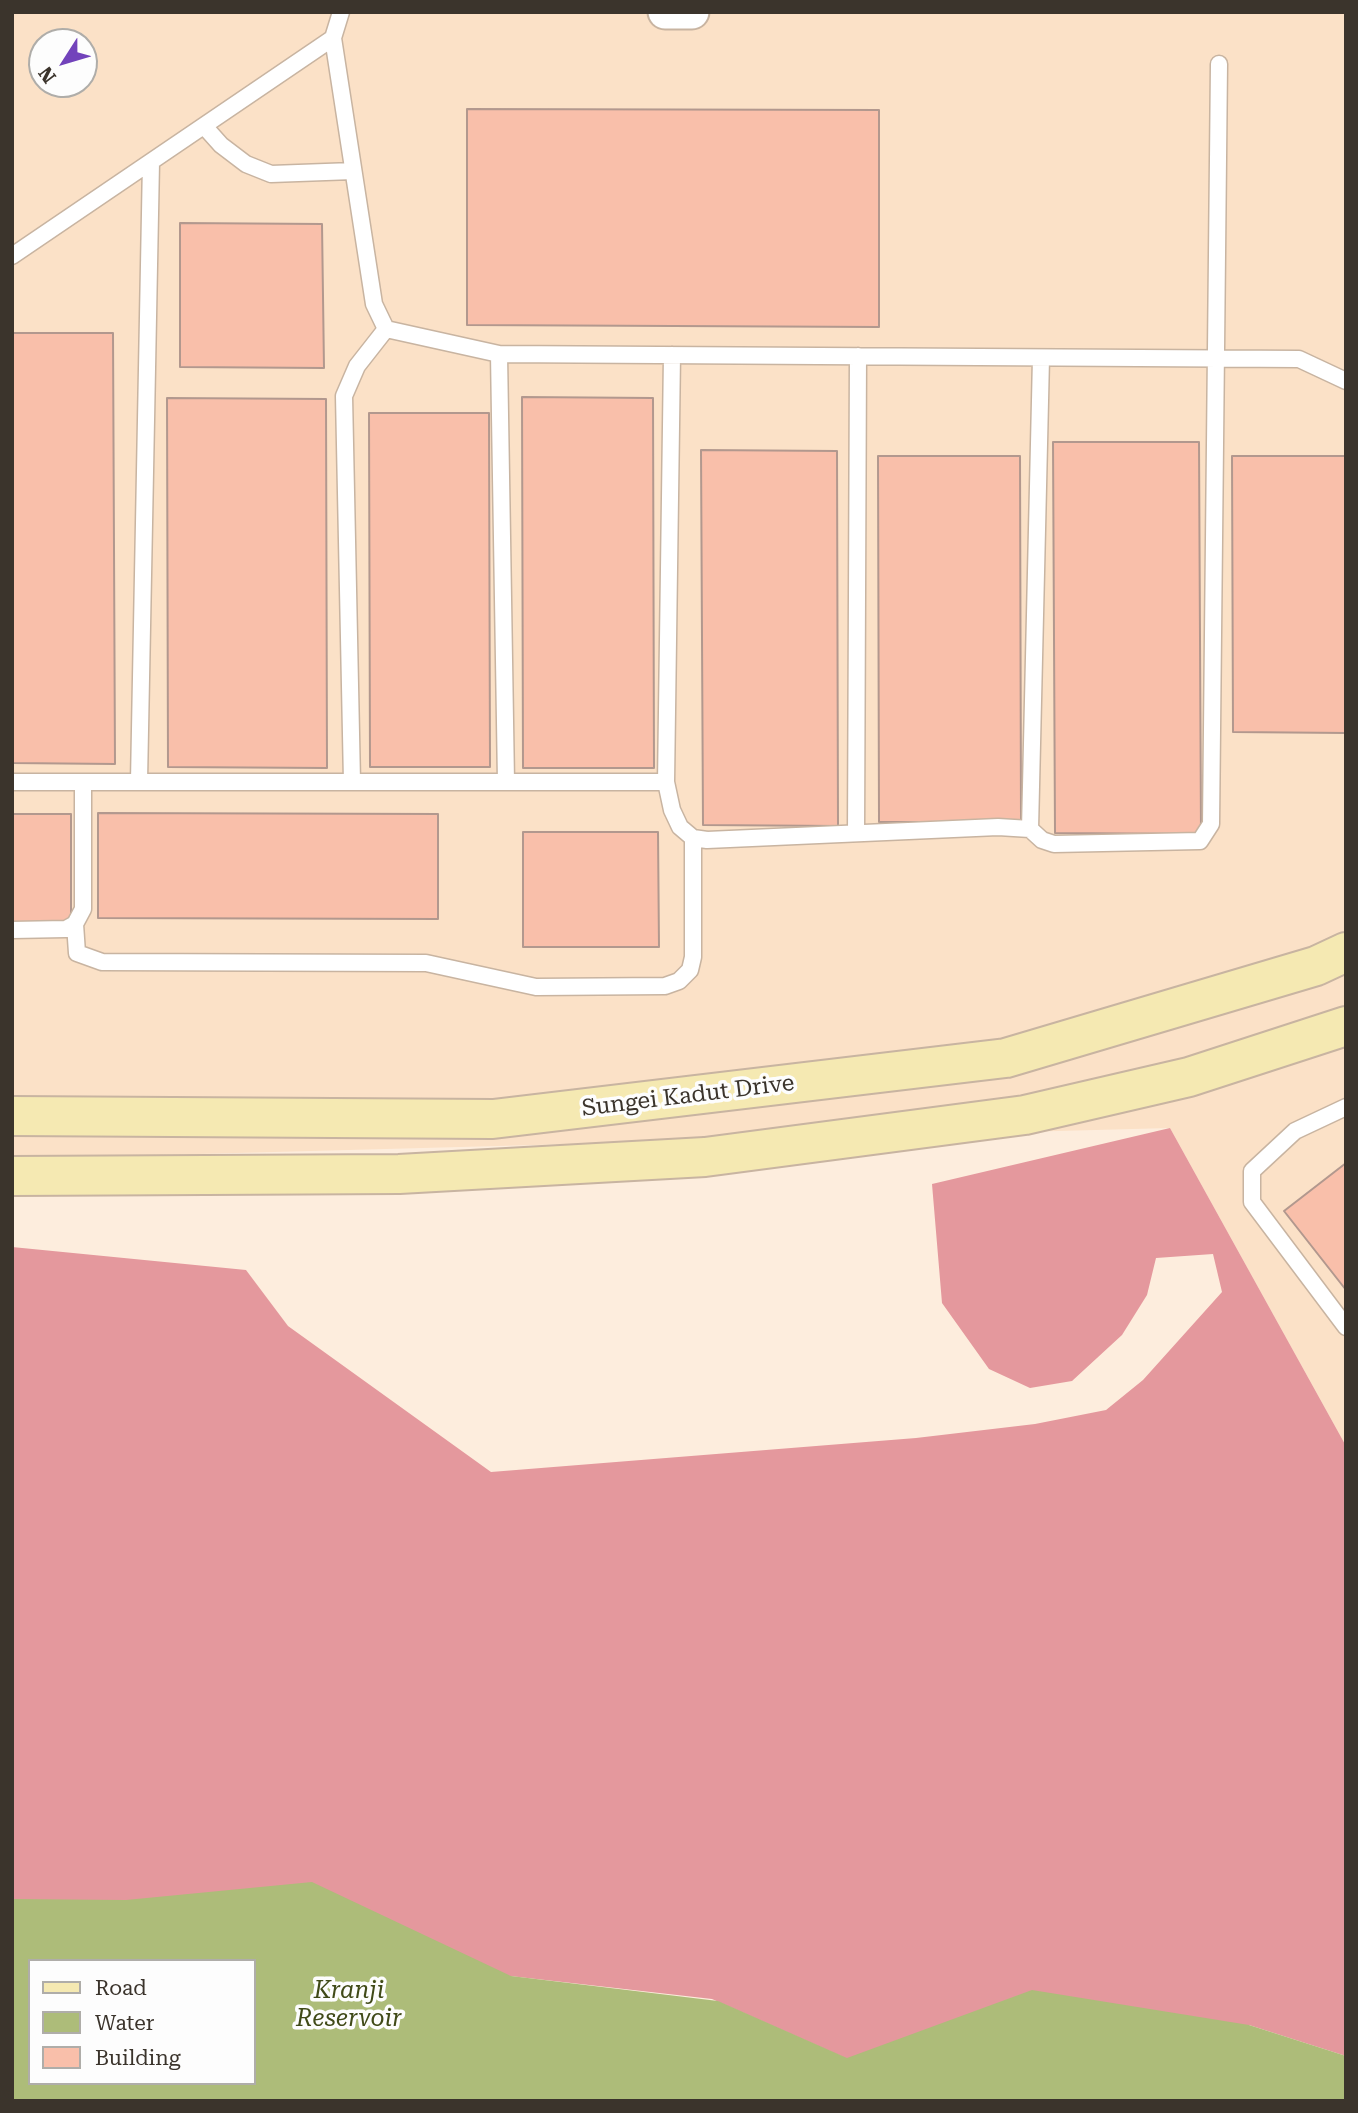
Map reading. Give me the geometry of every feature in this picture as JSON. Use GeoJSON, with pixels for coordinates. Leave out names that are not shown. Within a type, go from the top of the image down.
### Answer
{"type":"FeatureCollection","features":[{"type":"Feature","properties":{"kind":"main road","name":"Sungei Kadut Drive"},"geometry":{"type":"LineString","coordinates":[[12,1116],[493,1119],[992,1060],[1316,966],[1346,952]]}},
{"type":"Feature","properties":{"kind":"main road"},"geometry":{"type":"LineString","coordinates":[[12,1176],[399,1174],[705,1157],[1025,1115],[1189,1077],[1346,1026]]}},
{"type":"Feature","properties":{"kind":"street"},"geometry":{"type":"LineString","coordinates":[[665,12],[692,12]]}},
{"type":"Feature","properties":{"kind":"lane"},"geometry":{"type":"LineString","coordinates":[[341,12],[332,38],[374,304],[386,329]]}},
{"type":"Feature","properties":{"kind":"lane"},"geometry":{"type":"LineString","coordinates":[[12,256],[332,38]]}},
{"type":"Feature","properties":{"kind":"lane"},"geometry":{"type":"LineString","coordinates":[[672,355],[666,782],[672,810],[680,827],[693,838],[998,827],[1030,829],[1042,840],[1054,845],[1200,841],[1211,824],[1219,64]]}},
{"type":"Feature","properties":{"kind":"lane"},"geometry":{"type":"LineString","coordinates":[[204,126],[221,145],[246,164],[271,174],[353,171]]}},
{"type":"Feature","properties":{"kind":"lane"},"geometry":{"type":"LineString","coordinates":[[139,781],[150,162]]}},
{"type":"Feature","properties":{"kind":"lane"},"geometry":{"type":"LineString","coordinates":[[386,329],[499,354],[1299,359],[1346,381]]}},
{"type":"Feature","properties":{"kind":"lane"},"geometry":{"type":"LineString","coordinates":[[352,782],[344,396],[357,366],[386,329]]}},
{"type":"Feature","properties":{"kind":"lane"},"geometry":{"type":"LineString","coordinates":[[499,354],[506,782]]}},
{"type":"Feature","properties":{"kind":"lane"},"geometry":{"type":"LineString","coordinates":[[856,833],[858,356]]}},
{"type":"Feature","properties":{"kind":"lane"},"geometry":{"type":"LineString","coordinates":[[1030,829],[1041,358]]}},
{"type":"Feature","properties":{"kind":"lane"},"geometry":{"type":"LineString","coordinates":[[12,782],[666,782]]}},
{"type":"Feature","properties":{"kind":"lane"},"geometry":{"type":"LineString","coordinates":[[83,782],[83,909],[75,924],[77,953],[102,962],[426,963],[536,987],[665,986],[679,981],[690,971],[693,957],[693,838]]}},
{"type":"Feature","properties":{"kind":"lane"},"geometry":{"type":"LineString","coordinates":[[12,930],[66,929],[75,924]]}},
{"type":"Feature","properties":{"kind":"lane"},"geometry":{"type":"LineString","coordinates":[[1346,1107],[1295,1132],[1252,1171],[1252,1202],[1346,1327]]}},
{"type":"Feature","properties":{"kind":"shaded area"},"geometry":{"type":"Polygon","coordinates":[[[12,12],[1346,12],[1346,1446],[1170,1128],[12,1159],[12,12]]]}},
{"type":"Feature","properties":{"kind":"shaded area"},"geometry":{"type":"Polygon","coordinates":[[[1170,1128],[1346,1446],[1346,2056],[1249,2025],[850,2060],[712,1999],[510,1976],[130,1902],[12,1900],[12,1247],[246,1270],[288,1326],[491,1472],[916,1438],[1035,1424],[1106,1410],[1143,1380],[1222,1292],[1213,1254],[1156,1258],[1147,1295],[1122,1335],[1072,1381],[1030,1388],[989,1369],[942,1303],[932,1184],[1170,1128]]]}},
{"type":"Feature","properties":{"kind":"water","name":"Kranji Reservoir"},"geometry":{"type":"Polygon","coordinates":[[[312,1882],[511,1976],[718,2001],[847,2058],[1032,1990],[1249,2025],[1346,2056],[1346,2101],[12,2101],[12,1899],[126,1900],[312,1882]]]}},
{"type":"Feature","properties":{"kind":"building"},"geometry":{"type":"Polygon","coordinates":[[[467,109],[879,110],[879,327],[467,325],[467,109]]]}},
{"type":"Feature","properties":{"kind":"building"},"geometry":{"type":"Polygon","coordinates":[[[180,223],[322,224],[324,368],[180,367],[180,223]]]}},
{"type":"Feature","properties":{"kind":"building"},"geometry":{"type":"Polygon","coordinates":[[[12,333],[113,333],[115,764],[12,763],[12,333]]]}},
{"type":"Feature","properties":{"kind":"building"},"geometry":{"type":"Polygon","coordinates":[[[522,397],[653,398],[654,768],[523,768],[522,397]]]}},
{"type":"Feature","properties":{"kind":"building"},"geometry":{"type":"Polygon","coordinates":[[[167,398],[326,399],[327,768],[168,767],[167,398]]]}},
{"type":"Feature","properties":{"kind":"building"},"geometry":{"type":"Polygon","coordinates":[[[369,413],[489,413],[490,767],[370,767],[369,413]]]}},
{"type":"Feature","properties":{"kind":"building"},"geometry":{"type":"Polygon","coordinates":[[[1053,442],[1199,442],[1201,834],[1055,833],[1053,442]]]}},
{"type":"Feature","properties":{"kind":"building"},"geometry":{"type":"Polygon","coordinates":[[[701,450],[837,451],[838,826],[703,825],[701,450]]]}},
{"type":"Feature","properties":{"kind":"building"},"geometry":{"type":"Polygon","coordinates":[[[878,456],[1020,456],[1021,822],[879,822],[878,456]]]}},
{"type":"Feature","properties":{"kind":"building"},"geometry":{"type":"Polygon","coordinates":[[[1232,456],[1346,456],[1346,733],[1233,732],[1232,456]]]}},
{"type":"Feature","properties":{"kind":"building"},"geometry":{"type":"Polygon","coordinates":[[[98,813],[438,814],[438,919],[98,918],[98,813]]]}},
{"type":"Feature","properties":{"kind":"building"},"geometry":{"type":"Polygon","coordinates":[[[12,814],[71,814],[71,925],[12,924],[12,814]]]}},
{"type":"Feature","properties":{"kind":"building"},"geometry":{"type":"Polygon","coordinates":[[[523,832],[658,832],[659,947],[523,947],[523,832]]]}},
{"type":"Feature","properties":{"kind":"building"},"geometry":{"type":"Polygon","coordinates":[[[1346,1163],[1346,1290],[1284,1211],[1346,1163]]]}}]}
